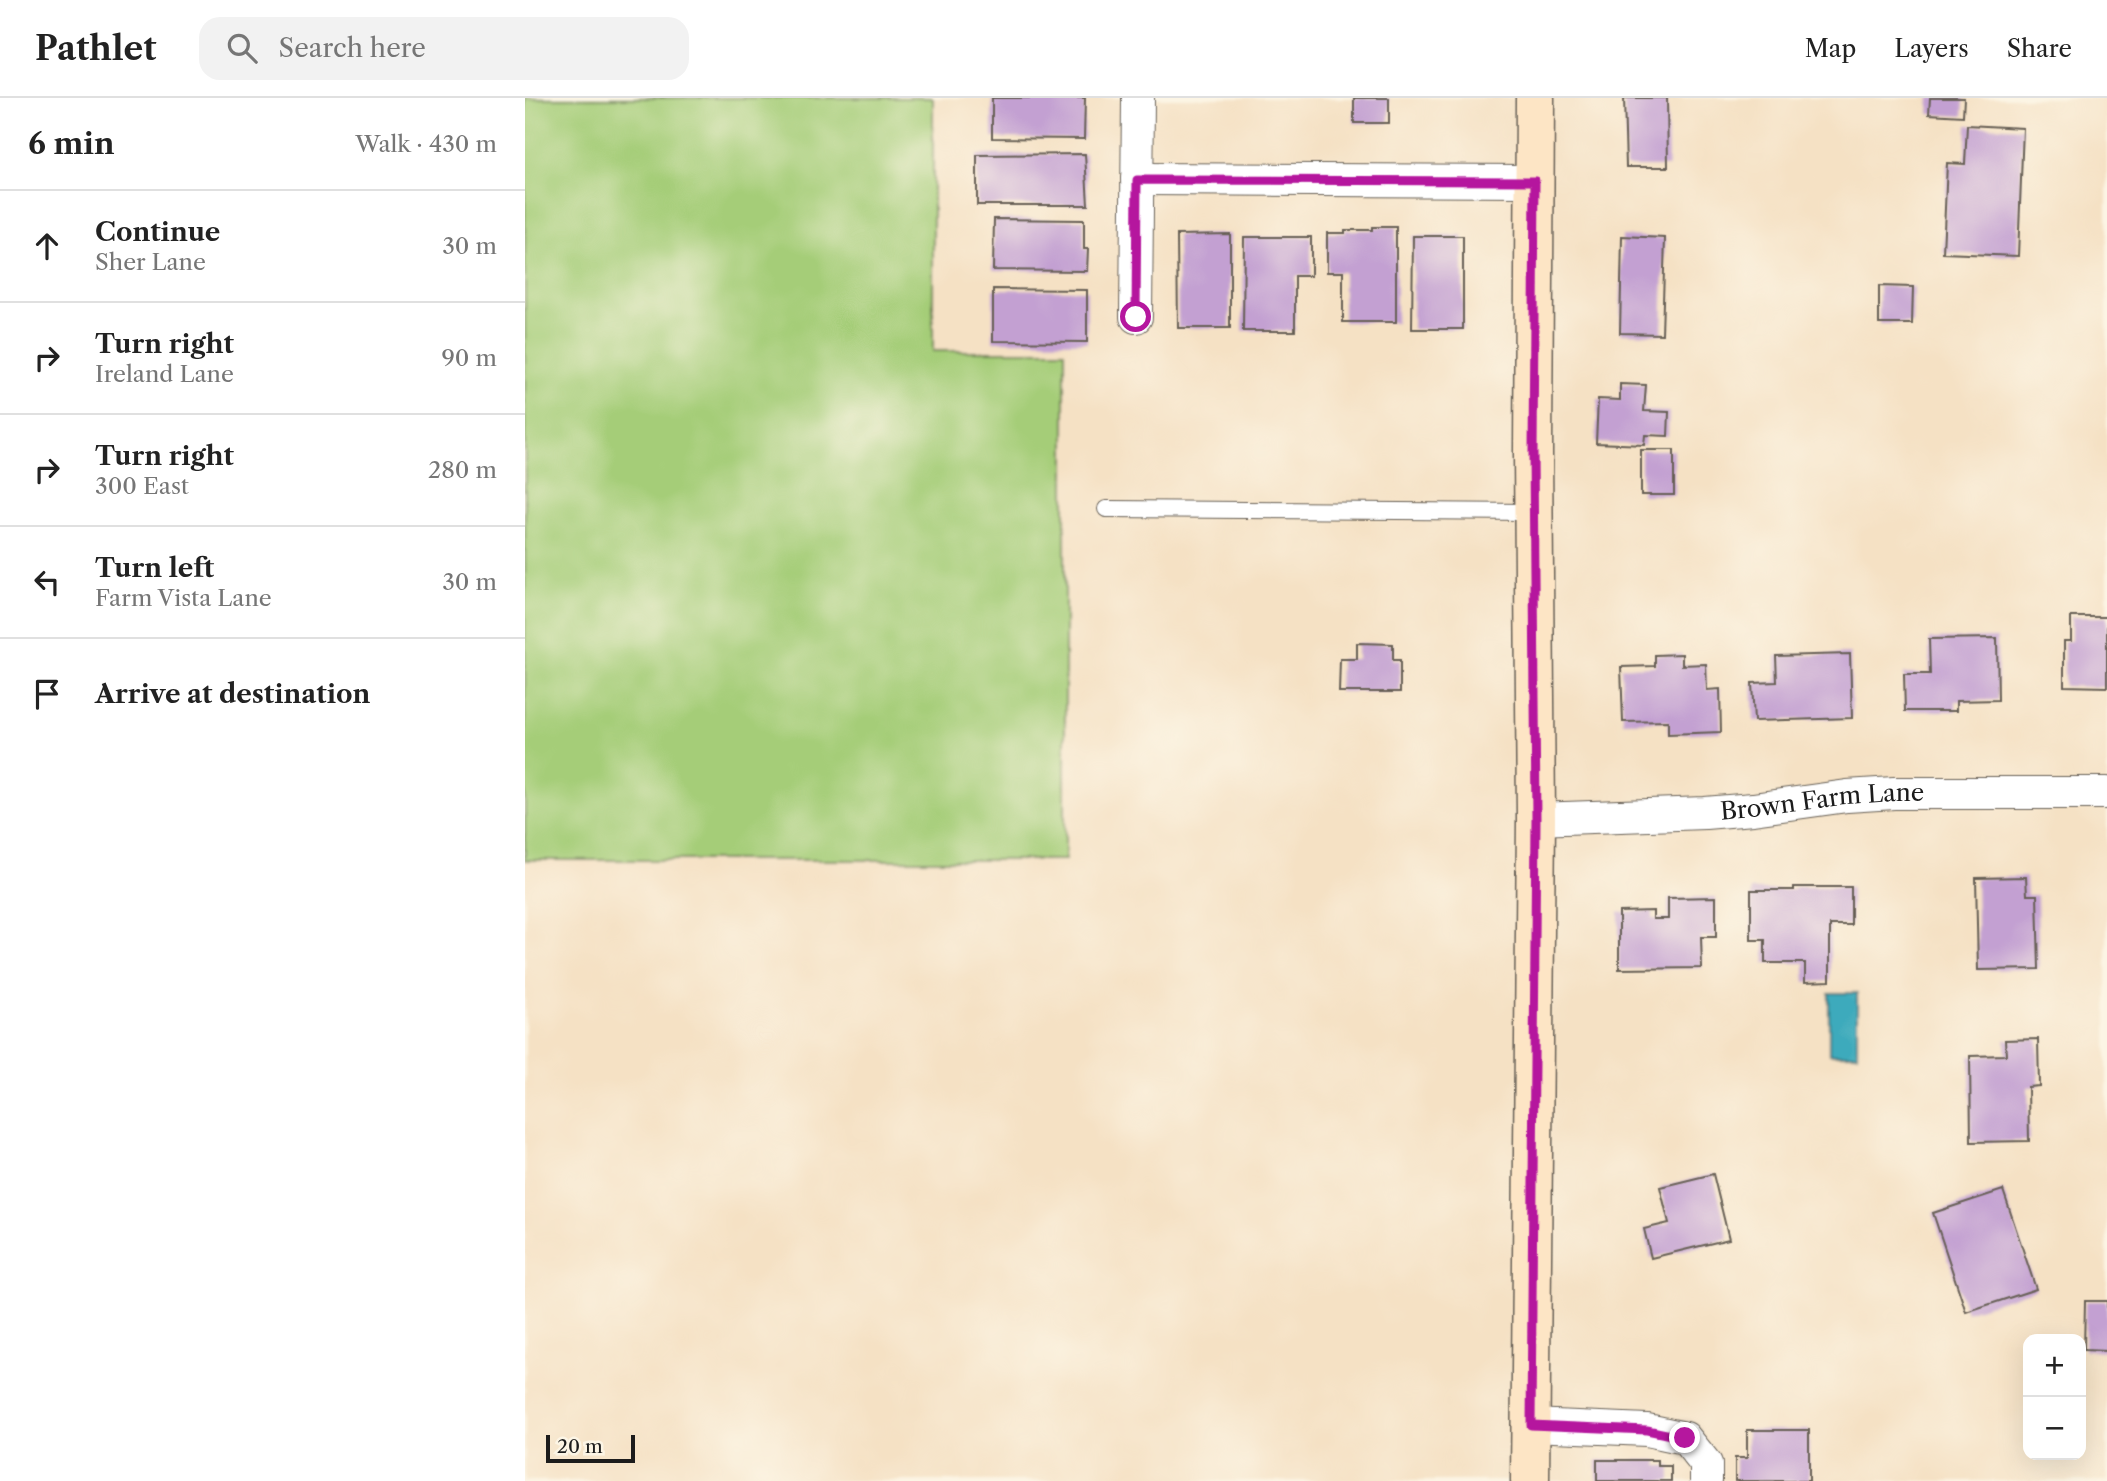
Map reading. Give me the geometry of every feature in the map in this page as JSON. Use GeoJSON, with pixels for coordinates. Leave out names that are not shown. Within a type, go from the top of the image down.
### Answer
{"type":"FeatureCollection","features":[{"type":"Feature","properties":{"kind":"main road"},"geometry":{"type":"LineString","coordinates":[[1530,1481],[1536,819],[1535,98]]}},
{"type":"Feature","properties":{"kind":"street"},"geometry":{"type":"LineString","coordinates":[[1136,317],[1138,98]]}},
{"type":"Feature","properties":{"kind":"street"},"geometry":{"type":"LineString","coordinates":[[1137,180],[1535,181]]}},
{"type":"Feature","properties":{"kind":"street","name":"Brown Farm Lane"},"geometry":{"type":"LineString","coordinates":[[1536,819],[1705,813],[1894,793],[2107,793]]}},
{"type":"Feature","properties":{"kind":"street"},"geometry":{"type":"LineString","coordinates":[[1531,1425],[1647,1430],[1685,1438],[1706,1464],[1706,1481]]}},
{"type":"Feature","properties":{"kind":"lane"},"geometry":{"type":"LineString","coordinates":[[1106,509],[1534,512]]}},
{"type":"Feature","properties":{"kind":"green space"},"geometry":{"type":"Polygon","coordinates":[[[525,98],[933,98],[933,351],[1065,351],[1065,860],[525,860],[525,98]]]}},
{"type":"Feature","properties":{"kind":"water"},"geometry":{"type":"Polygon","coordinates":[[[1829,993],[1857,993],[1857,1054],[1829,1054],[1829,993]]]}},
{"type":"Feature","properties":{"kind":"building"},"geometry":{"type":"Polygon","coordinates":[[[992,98],[1085,98],[1084,139],[992,138],[992,98]]]}},
{"type":"Feature","properties":{"kind":"building"},"geometry":{"type":"Polygon","coordinates":[[[1354,98],[1389,98],[1389,123],[1354,123],[1354,98]]]}},
{"type":"Feature","properties":{"kind":"building"},"geometry":{"type":"Polygon","coordinates":[[[1624,98],[1667,98],[1668,167],[1626,167],[1624,98]]]}},
{"type":"Feature","properties":{"kind":"building"},"geometry":{"type":"Polygon","coordinates":[[[1930,98],[1964,98],[1963,116],[1929,114],[1930,98]]]}},
{"type":"Feature","properties":{"kind":"building"},"geometry":{"type":"Polygon","coordinates":[[[1967,125],[2023,128],[2018,256],[1943,253],[1947,163],[1965,164],[1967,125]]]}},
{"type":"Feature","properties":{"kind":"building"},"geometry":{"type":"Polygon","coordinates":[[[1085,154],[1088,205],[977,205],[977,155],[1085,154]]]}},
{"type":"Feature","properties":{"kind":"building"},"geometry":{"type":"Polygon","coordinates":[[[994,219],[1084,220],[1084,249],[1088,249],[1087,271],[993,270],[994,219]]]}},
{"type":"Feature","properties":{"kind":"building"},"geometry":{"type":"Polygon","coordinates":[[[1372,227],[1396,227],[1396,322],[1343,322],[1343,272],[1327,272],[1327,233],[1372,230],[1372,227]]]}},
{"type":"Feature","properties":{"kind":"building"},"geometry":{"type":"Polygon","coordinates":[[[1230,234],[1230,328],[1178,328],[1177,235],[1230,234]]]}},
{"type":"Feature","properties":{"kind":"building"},"geometry":{"type":"Polygon","coordinates":[[[1413,236],[1463,236],[1463,329],[1412,329],[1413,236]]]}},
{"type":"Feature","properties":{"kind":"building"},"geometry":{"type":"Polygon","coordinates":[[[1622,236],[1665,238],[1662,334],[1620,333],[1622,236]]]}},
{"type":"Feature","properties":{"kind":"building"},"geometry":{"type":"Polygon","coordinates":[[[1244,237],[1311,237],[1311,276],[1295,276],[1295,331],[1243,331],[1244,237]]]}},
{"type":"Feature","properties":{"kind":"building"},"geometry":{"type":"Polygon","coordinates":[[[1879,286],[1913,287],[1912,324],[1879,324],[1879,286]]]}},
{"type":"Feature","properties":{"kind":"building"},"geometry":{"type":"Polygon","coordinates":[[[993,289],[1087,290],[1087,342],[993,341],[993,289]]]}},
{"type":"Feature","properties":{"kind":"building"},"geometry":{"type":"Polygon","coordinates":[[[1620,384],[1646,385],[1644,411],[1669,412],[1668,436],[1645,435],[1644,445],[1596,443],[1598,399],[1620,400],[1620,384]]]}},
{"type":"Feature","properties":{"kind":"building"},"geometry":{"type":"Polygon","coordinates":[[[1641,450],[1674,450],[1674,495],[1641,495],[1641,450]]]}},
{"type":"Feature","properties":{"kind":"building"},"geometry":{"type":"Polygon","coordinates":[[[2071,617],[2107,617],[2107,687],[2064,686],[2064,641],[2071,641],[2071,617]]]}},
{"type":"Feature","properties":{"kind":"building"},"geometry":{"type":"Polygon","coordinates":[[[1997,638],[1998,700],[1956,701],[1956,711],[1905,711],[1904,674],[1930,674],[1929,639],[1997,638]]]}},
{"type":"Feature","properties":{"kind":"building"},"geometry":{"type":"Polygon","coordinates":[[[1357,643],[1393,644],[1393,660],[1400,660],[1400,692],[1339,692],[1340,659],[1357,659],[1357,643]]]}},
{"type":"Feature","properties":{"kind":"building"},"geometry":{"type":"Polygon","coordinates":[[[1682,654],[1682,665],[1706,664],[1707,690],[1720,689],[1721,732],[1668,734],[1668,721],[1623,722],[1621,667],[1655,666],[1655,655],[1682,654]]]}},
{"type":"Feature","properties":{"kind":"building"},"geometry":{"type":"Polygon","coordinates":[[[1850,654],[1852,718],[1754,721],[1752,683],[1777,682],[1776,656],[1850,654]]]}},
{"type":"Feature","properties":{"kind":"building"},"geometry":{"type":"Polygon","coordinates":[[[2026,877],[2027,895],[2037,895],[2039,969],[1978,970],[1976,878],[2026,877]]]}},
{"type":"Feature","properties":{"kind":"building"},"geometry":{"type":"Polygon","coordinates":[[[1794,887],[1851,887],[1851,925],[1830,925],[1830,981],[1805,982],[1805,963],[1765,963],[1765,940],[1751,940],[1751,890],[1794,890],[1794,887]]]}},
{"type":"Feature","properties":{"kind":"building"},"geometry":{"type":"Polygon","coordinates":[[[1716,897],[1716,937],[1701,937],[1702,968],[1619,969],[1619,912],[1653,911],[1653,919],[1668,919],[1668,898],[1716,897]]]}},
{"type":"Feature","properties":{"kind":"building"},"geometry":{"type":"Polygon","coordinates":[[[2038,1039],[2039,1086],[2028,1087],[2029,1141],[1971,1142],[1970,1056],[2006,1055],[2005,1040],[2038,1039]]]}},
{"type":"Feature","properties":{"kind":"building"},"geometry":{"type":"Polygon","coordinates":[[[1713,1174],[1729,1239],[1651,1258],[1644,1229],[1669,1223],[1660,1187],[1713,1174]]]}},
{"type":"Feature","properties":{"kind":"building"},"geometry":{"type":"Polygon","coordinates":[[[2003,1190],[2036,1289],[1966,1312],[1933,1213],[2003,1190]]]}},
{"type":"Feature","properties":{"kind":"building"},"geometry":{"type":"Polygon","coordinates":[[[2085,1301],[2107,1301],[2107,1351],[2086,1350],[2085,1301]]]}},
{"type":"Feature","properties":{"kind":"building"},"geometry":{"type":"Polygon","coordinates":[[[1747,1430],[1809,1430],[1809,1481],[1735,1481],[1735,1458],[1747,1458],[1747,1430]]]}},
{"type":"Feature","properties":{"kind":"building"},"geometry":{"type":"Polygon","coordinates":[[[1597,1460],[1658,1460],[1658,1466],[1671,1466],[1671,1481],[1597,1481],[1597,1460]]]}},
{"type":"Feature","properties":{"kind":"route"},"geometry":{"type":"LineString","coordinates":[[1136,317],[1137,180],[1535,181],[1533,453],[1536,819],[1531,1425],[1647,1430],[1685,1438]]}}]}
